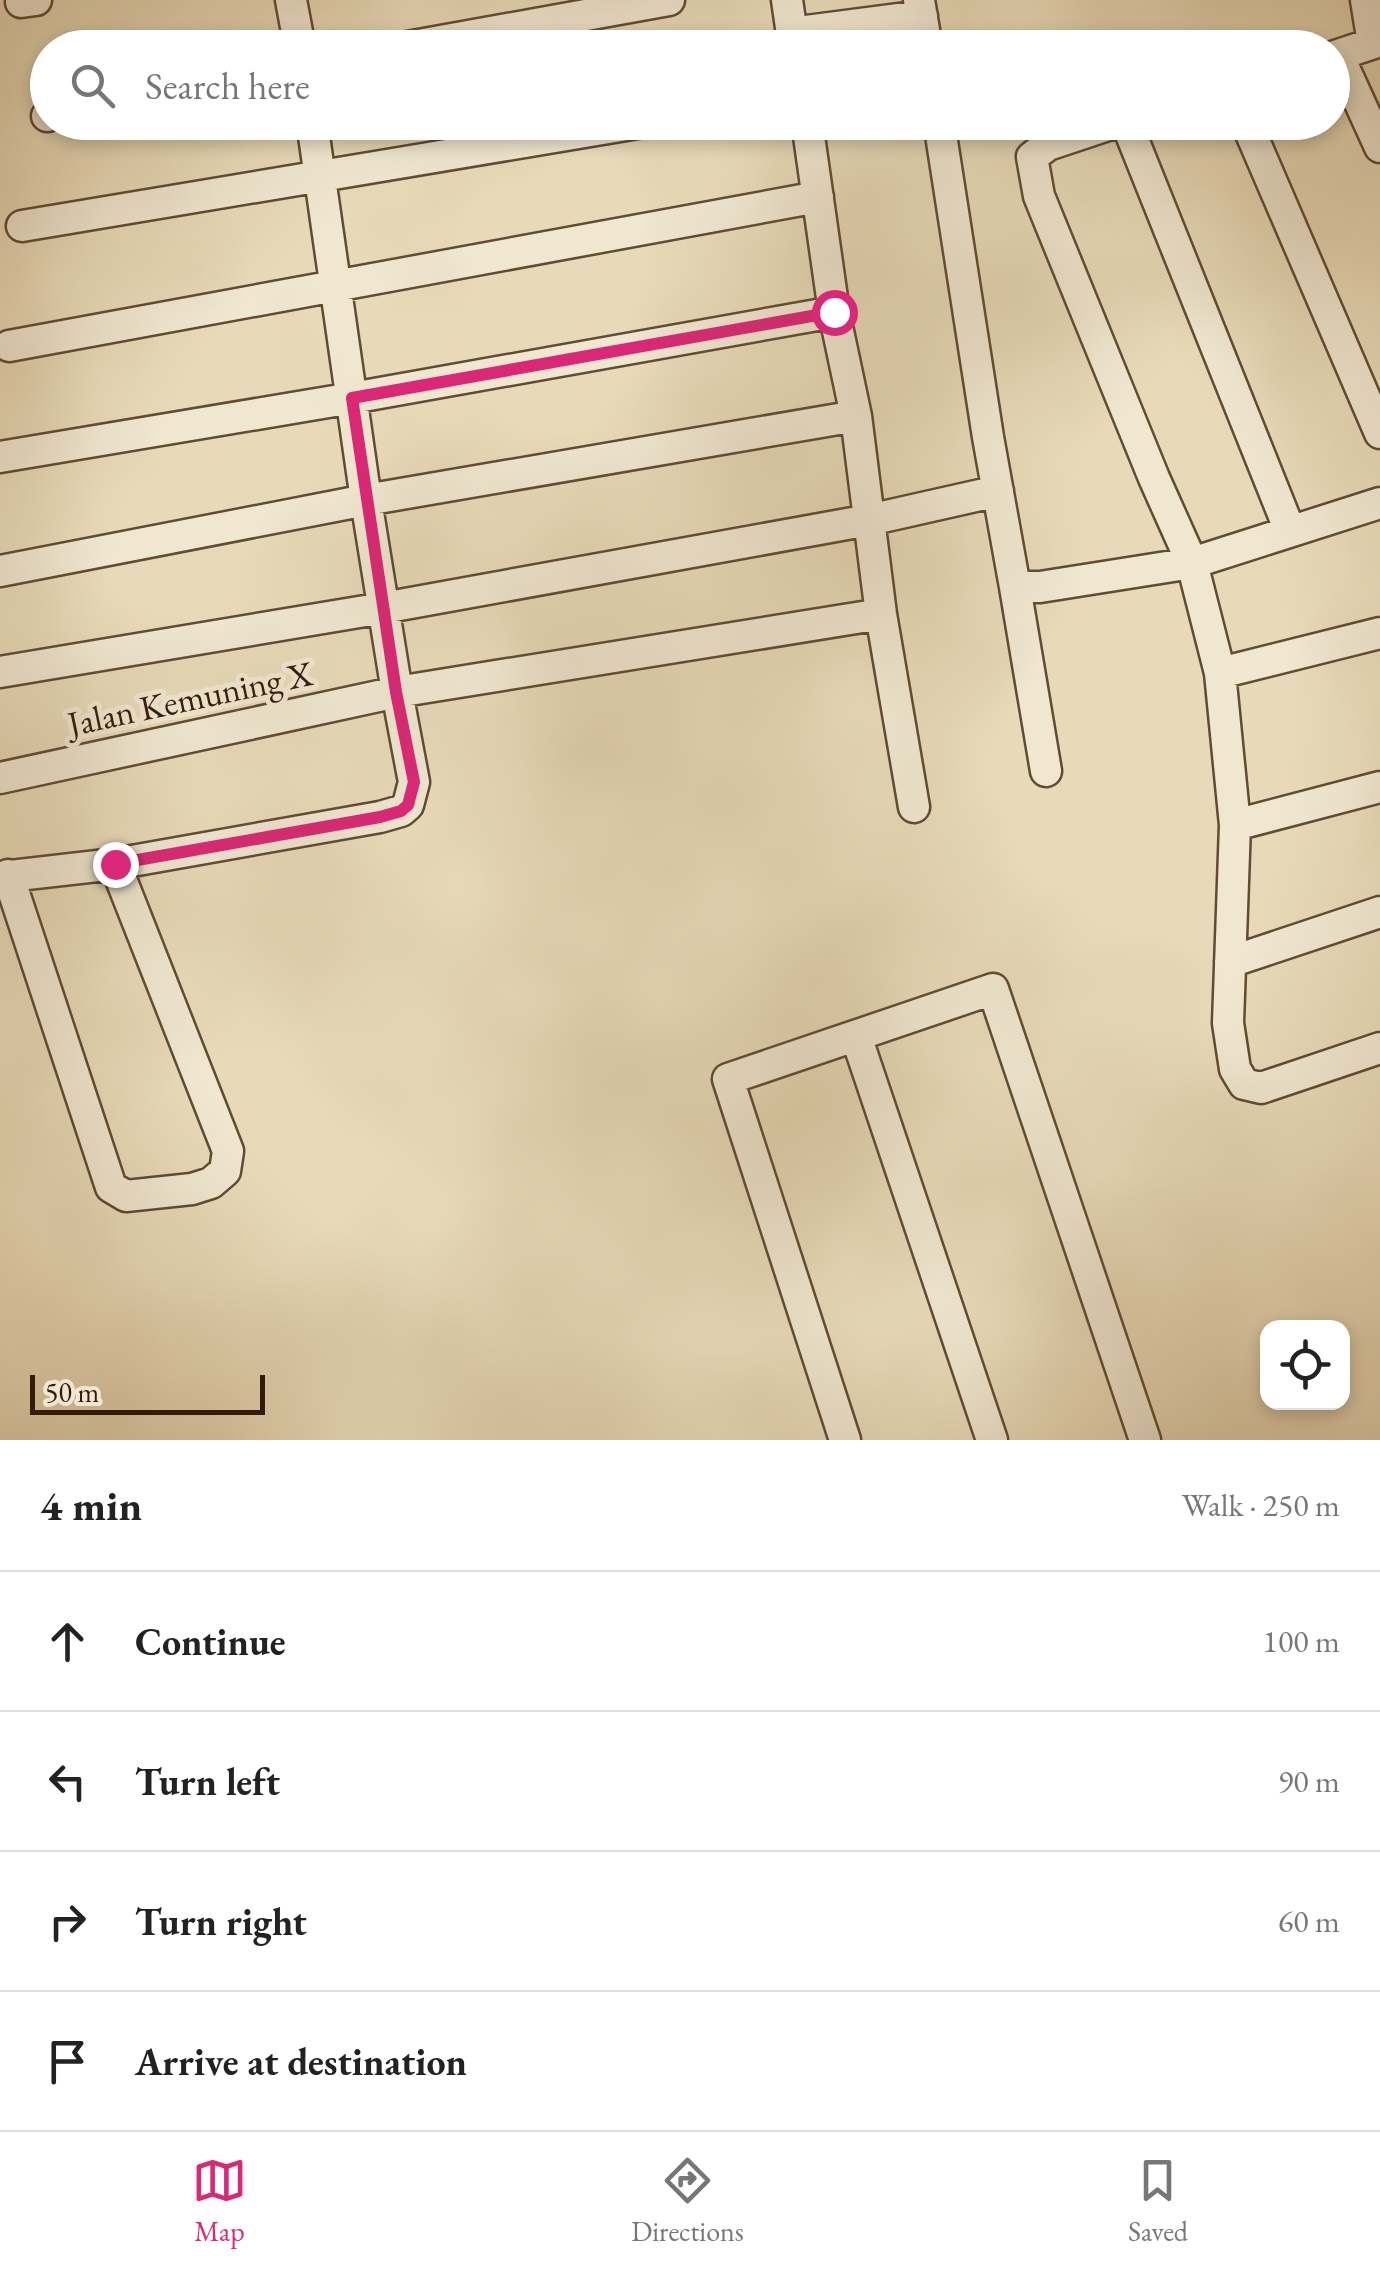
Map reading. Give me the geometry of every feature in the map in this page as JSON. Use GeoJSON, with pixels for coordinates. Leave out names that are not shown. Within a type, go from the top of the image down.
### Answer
{"type":"FeatureCollection","features":[{"type":"Feature","properties":{"kind":"street"},"geometry":{"type":"LineString","coordinates":[[290,0],[296,30]]}},
{"type":"Feature","properties":{"kind":"street"},"geometry":{"type":"LineString","coordinates":[[502,30],[670,0]]}},
{"type":"Feature","properties":{"kind":"street"},"geometry":{"type":"LineString","coordinates":[[787,0],[792,30]]}},
{"type":"Feature","properties":{"kind":"street"},"geometry":{"type":"LineString","coordinates":[[1350,51],[1377,42],[1366,0]]}},
{"type":"Feature","properties":{"kind":"street"},"geometry":{"type":"LineString","coordinates":[[833,30],[920,8]]}},
{"type":"Feature","properties":{"kind":"street"},"geometry":{"type":"LineString","coordinates":[[1350,87],[1380,148]]}},
{"type":"Feature","properties":{"kind":"street"},"geometry":{"type":"LineString","coordinates":[[115,864],[228,1151],[225,1171],[211,1183],[192,1189],[126,1196],[110,1188],[4,876],[115,864],[380,817],[408,805],[414,782],[366,500],[315,140]]}},
{"type":"Feature","properties":{"kind":"street"},"geometry":{"type":"LineString","coordinates":[[22,226],[536,140]]}},
{"type":"Feature","properties":{"kind":"street"},"geometry":{"type":"LineString","coordinates":[[810,140],[834,312],[856,416],[881,614],[914,807]]}},
{"type":"Feature","properties":{"kind":"street"},"geometry":{"type":"LineString","coordinates":[[941,140],[1046,770]]}},
{"type":"Feature","properties":{"kind":"street"},"geometry":{"type":"LineString","coordinates":[[1063,140],[1032,157],[1039,196],[1192,563],[1220,673],[1235,825],[1228,1023],[1235,1069],[1244,1084],[1261,1088],[1380,1048]]}},
{"type":"Feature","properties":{"kind":"street"},"geometry":{"type":"LineString","coordinates":[[1133,140],[1290,531]]}},
{"type":"Feature","properties":{"kind":"street"},"geometry":{"type":"LineString","coordinates":[[1254,140],[1380,433]]}},
{"type":"Feature","properties":{"kind":"street"},"geometry":{"type":"LineString","coordinates":[[9,346],[818,197]]}},
{"type":"Feature","properties":{"kind":"street"},"geometry":{"type":"LineString","coordinates":[[0,457],[834,312]]}},
{"type":"Feature","properties":{"kind":"street"},"geometry":{"type":"LineString","coordinates":[[0,571],[366,500],[856,416]]}},
{"type":"Feature","properties":{"kind":"street"},"geometry":{"type":"LineString","coordinates":[[0,672],[869,520],[998,491]]}},
{"type":"Feature","properties":{"kind":"street"},"geometry":{"type":"LineString","coordinates":[[1015,587],[1040,587],[1192,563],[1380,503]]}},
{"type":"Feature","properties":{"kind":"street","name":"Jalan Kemuning X"},"geometry":{"type":"LineString","coordinates":[[0,778],[396,692],[881,614]]}},
{"type":"Feature","properties":{"kind":"street"},"geometry":{"type":"LineString","coordinates":[[1220,673],[1380,633]]}},
{"type":"Feature","properties":{"kind":"street"},"geometry":{"type":"LineString","coordinates":[[1235,825],[1380,787]]}},
{"type":"Feature","properties":{"kind":"street"},"geometry":{"type":"LineString","coordinates":[[1230,962],[1380,912]]}},
{"type":"Feature","properties":{"kind":"street"},"geometry":{"type":"LineString","coordinates":[[845,1440],[728,1079],[993,989],[1145,1440]]}},
{"type":"Feature","properties":{"kind":"street"},"geometry":{"type":"LineString","coordinates":[[856,1036],[992,1440]]}},
{"type":"Feature","properties":{"kind":"route"},"geometry":{"type":"LineString","coordinates":[[115,864],[380,817],[408,805],[414,782],[396,692],[352,398],[834,312]]}}]}
